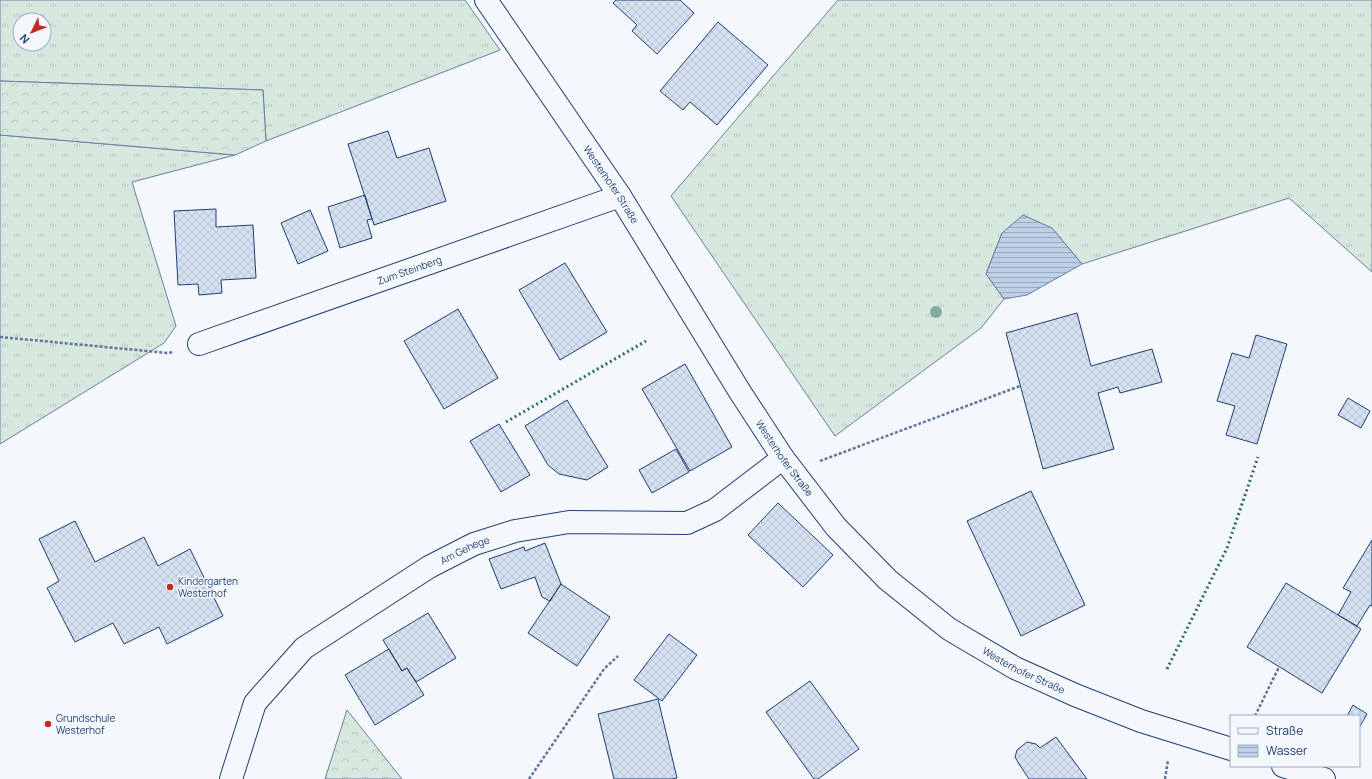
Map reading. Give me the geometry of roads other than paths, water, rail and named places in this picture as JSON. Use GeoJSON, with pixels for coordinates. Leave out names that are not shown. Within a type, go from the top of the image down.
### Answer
{"type":"FeatureCollection","features":[{"type":"Feature","properties":{"kind":"main road","name":"Westerhofer Straße"},"geometry":{"type":"LineString","coordinates":[[486,0],[620,196],[736,386],[783,458],[836,527],[888,580],[949,629],[1015,668],[1075,695],[1141,721],[1230,750]]}},
{"type":"Feature","properties":{"kind":"main road","name":"Zum Steinberg"},"geometry":{"type":"LineString","coordinates":[[199,344],[620,196]]}},
{"type":"Feature","properties":{"kind":"main road","name":"Am Gehege"},"geometry":{"type":"LineString","coordinates":[[230,779],[255,703],[304,648],[429,567],[474,544],[515,531],[569,522],[687,523],[715,510],[783,458]]}},
{"type":"Feature","properties":{"kind":"main road"},"geometry":{"type":"LineString","coordinates":[[1286,767],[1324,779]]}},
{"type":"Feature","properties":{"kind":"water"},"geometry":{"type":"Polygon","coordinates":[[[1023,215],[1052,228],[1082,264],[1027,295],[1004,299],[986,274],[1002,233],[1023,215]]]}},
{"type":"Feature","properties":{"kind":"place","name":"Kindergarten Westerhof"},"geometry":{"type":"Point","coordinates":[170,587]}},
{"type":"Feature","properties":{"kind":"place","name":"Grundschule Westerhof"},"geometry":{"type":"Point","coordinates":[48,724]}}]}
